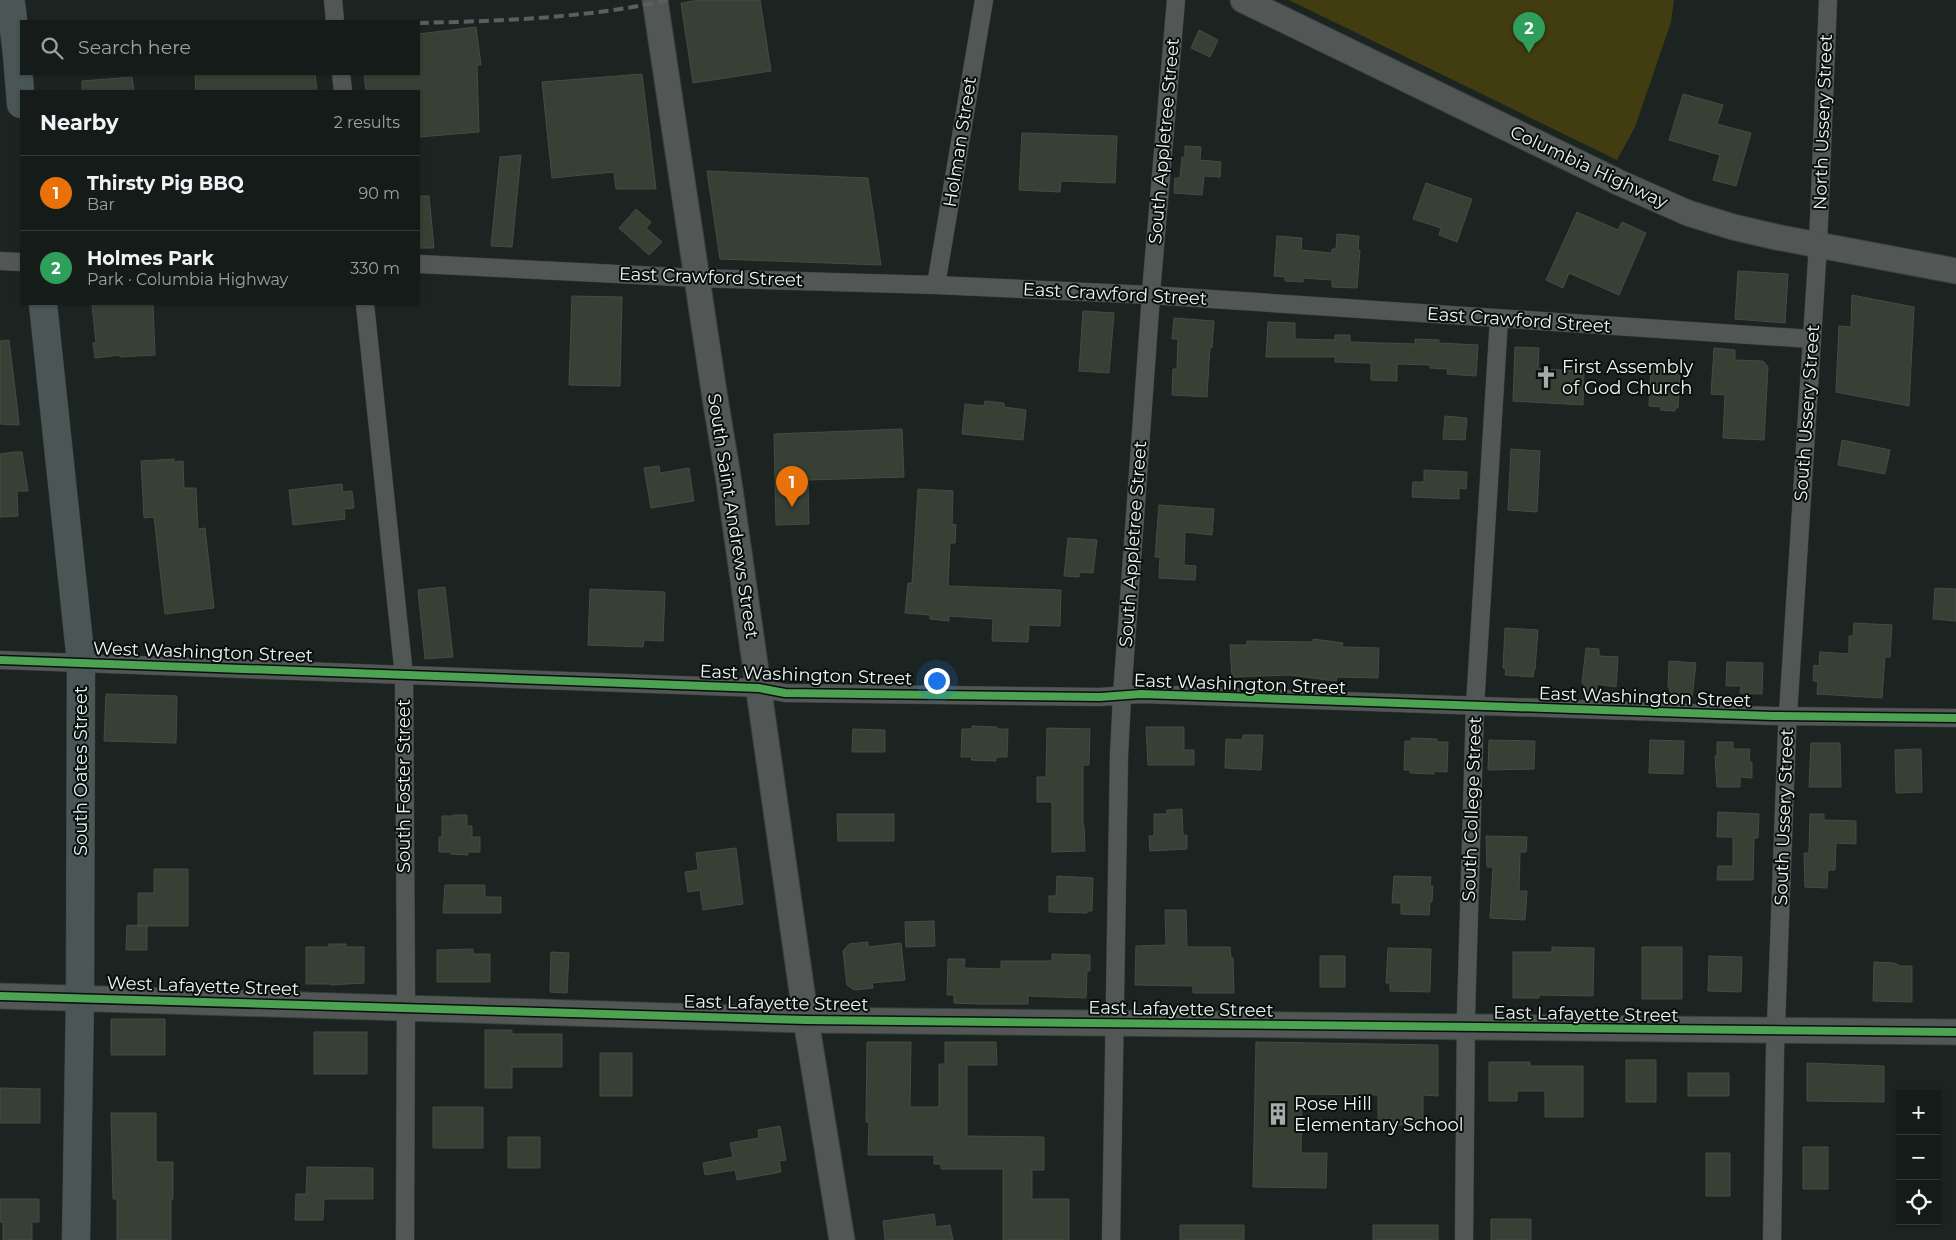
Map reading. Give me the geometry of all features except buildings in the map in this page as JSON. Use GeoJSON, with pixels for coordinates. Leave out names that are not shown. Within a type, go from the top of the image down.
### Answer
{"type":"FeatureCollection","features":[{"type":"Feature","properties":{"kind":"main road"},"geometry":{"type":"LineString","coordinates":[[11,1],[20,92]]}},
{"type":"Feature","properties":{"kind":"main road","name":"South Oates Street"},"geometry":{"type":"LineString","coordinates":[[43,305],[81,662],[80,997],[76,1240]]}},
{"type":"Feature","properties":{"kind":"street"},"geometry":{"type":"LineString","coordinates":[[333,0],[335,20]]}},
{"type":"Feature","properties":{"kind":"street","name":"South Saint Andrews Street"},"geometry":{"type":"LineString","coordinates":[[655,0],[759,688],[806,1020],[842,1240]]}},
{"type":"Feature","properties":{"kind":"street","name":"Holman Street"},"geometry":{"type":"LineString","coordinates":[[936,285],[984,0]]}},
{"type":"Feature","properties":{"kind":"street","name":"South Appletree Street"},"geometry":{"type":"LineString","coordinates":[[1111,1240],[1119,756],[1122,696],[1176,0]]}},
{"type":"Feature","properties":{"kind":"street","name":"Columbia Highway"},"geometry":{"type":"LineString","coordinates":[[1243,0],[1576,162],[1688,213],[1732,227],[1956,271]]}},
{"type":"Feature","properties":{"kind":"street","name":"North Ussery Street"},"geometry":{"type":"LineString","coordinates":[[1818,245],[1828,0]]}},
{"type":"Feature","properties":{"kind":"street"},"geometry":{"type":"LineString","coordinates":[[341,75],[343,90]]}},
{"type":"Feature","properties":{"kind":"street","name":"South Ussery Street"},"geometry":{"type":"LineString","coordinates":[[1772,1240],[1776,1031],[1788,716],[1818,245]]}},
{"type":"Feature","properties":{"kind":"street"},"geometry":{"type":"LineString","coordinates":[[0,261],[20,262]]}},
{"type":"Feature","properties":{"kind":"street","name":"East Crawford Street"},"geometry":{"type":"LineString","coordinates":[[420,264],[697,278],[936,285],[1152,295],[1811,339]]}},
{"type":"Feature","properties":{"kind":"street","name":"South Foster Street"},"geometry":{"type":"LineString","coordinates":[[365,305],[404,676],[405,1240]]}},
{"type":"Feature","properties":{"kind":"street","name":"South College Street"},"geometry":{"type":"LineString","coordinates":[[1464,1240],[1466,1027],[1475,706],[1499,319]]}},
{"type":"Feature","properties":{"kind":"street","name":"West Washington Street"},"geometry":{"type":"LineString","coordinates":[[0,660],[404,676]]}},
{"type":"Feature","properties":{"kind":"street","name":"East Washington Street"},"geometry":{"type":"LineString","coordinates":[[404,676],[759,688],[785,693],[1100,698],[1141,694],[1788,716],[1956,718]]}},
{"type":"Feature","properties":{"kind":"street","name":"West Lafayette Street"},"geometry":{"type":"LineString","coordinates":[[0,996],[406,1008]]}},
{"type":"Feature","properties":{"kind":"street","name":"East Lafayette Street"},"geometry":{"type":"LineString","coordinates":[[406,1008],[806,1020],[1956,1032]]}},
{"type":"Feature","properties":{"kind":"shaded area"},"geometry":{"type":"Polygon","coordinates":[[[1289,0],[1674,0],[1671,22],[1635,127],[1617,160],[1289,0]]]}},
{"type":"Feature","properties":{"kind":"railway"},"geometry":{"type":"LineString","coordinates":[[420,23],[544,18],[607,11],[668,0]]}},
{"type":"Feature","properties":{"kind":"railway"},"geometry":{"type":"LineString","coordinates":[[0,27],[20,26]]}},
{"type":"Feature","properties":{"kind":"cycle path"},"geometry":{"type":"LineString","coordinates":[[0,660],[759,688],[785,693],[1100,697],[1141,694],[1773,716],[1956,718]]}},
{"type":"Feature","properties":{"kind":"cycle path"},"geometry":{"type":"LineString","coordinates":[[0,996],[806,1020],[1956,1032]]}},
{"type":"Feature","properties":{"kind":"place","name":"Holmes Park"},"geometry":{"type":"Point","coordinates":[1529,53]}},
{"type":"Feature","properties":{"kind":"place","name":"First Assembly of God Church"},"geometry":{"type":"Point","coordinates":[1546,377]}},
{"type":"Feature","properties":{"kind":"place","name":"Thirsty Pig BBQ"},"geometry":{"type":"Point","coordinates":[792,507]}},
{"type":"Feature","properties":{"kind":"place","name":"Rose Hill Elementary School"},"geometry":{"type":"Point","coordinates":[1278,1114]}}]}
